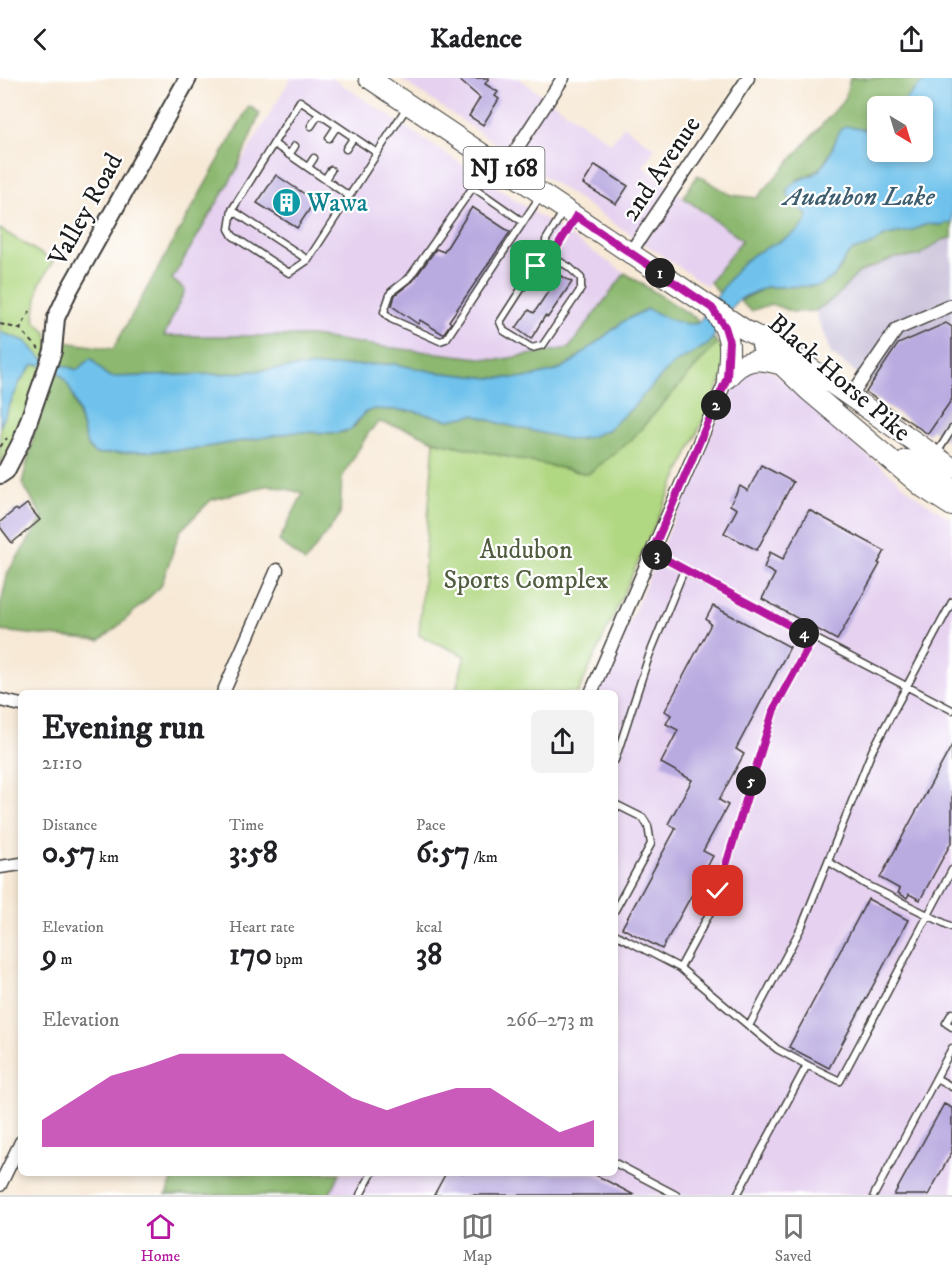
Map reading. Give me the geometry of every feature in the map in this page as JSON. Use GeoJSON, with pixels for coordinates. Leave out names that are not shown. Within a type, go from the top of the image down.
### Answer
{"type":"FeatureCollection","features":[{"type":"Feature","properties":{"kind":"main road","name":"NJ 168"},"geometry":{"type":"LineString","coordinates":[[376,80],[705,303],[734,326]]}},
{"type":"Feature","properties":{"kind":"main road","name":"Black Horse Pike"},"geometry":{"type":"LineString","coordinates":[[734,326],[924,488],[952,506]]}},
{"type":"Feature","properties":{"kind":"main road","name":"Black Horse Pike"},"geometry":{"type":"LineString","coordinates":[[734,326],[787,352],[952,468]]}},
{"type":"Feature","properties":{"kind":"main road"},"geometry":{"type":"LineString","coordinates":[[727,378],[729,340],[734,326]]}},
{"type":"Feature","properties":{"kind":"main road"},"geometry":{"type":"LineString","coordinates":[[727,378],[736,367],[749,361],[763,360],[782,365]]}},
{"type":"Feature","properties":{"kind":"main road"},"geometry":{"type":"LineString","coordinates":[[862,435],[952,488]]}},
{"type":"Feature","properties":{"kind":"street","name":"Valley Road"},"geometry":{"type":"LineString","coordinates":[[0,475],[6,471],[22,440],[48,360],[56,318],[69,290],[188,78]]}},
{"type":"Feature","properties":{"kind":"street"},"geometry":{"type":"LineString","coordinates":[[498,164],[562,78]]}},
{"type":"Feature","properties":{"kind":"street","name":"2nd Avenue"},"geometry":{"type":"LineString","coordinates":[[630,253],[748,78]]}},
{"type":"Feature","properties":{"kind":"street"},"geometry":{"type":"LineString","coordinates":[[851,396],[897,329],[952,305]]}},
{"type":"Feature","properties":{"kind":"street"},"geometry":{"type":"LineString","coordinates":[[592,690],[727,378]]}},
{"type":"Feature","properties":{"kind":"street"},"geometry":{"type":"LineString","coordinates":[[224,690],[277,570]]}},
{"type":"Feature","properties":{"kind":"street"},"geometry":{"type":"LineString","coordinates":[[0,700],[18,704]]}},
{"type":"Feature","properties":{"kind":"street"},"geometry":{"type":"LineString","coordinates":[[0,867],[18,864]]}},
{"type":"Feature","properties":{"kind":"street"},"geometry":{"type":"LineString","coordinates":[[0,1185],[18,1148]]}},
{"type":"Feature","properties":{"kind":"lane"},"geometry":{"type":"LineString","coordinates":[[377,153],[300,101],[232,210],[229,229],[233,236],[289,273],[308,260],[409,104]]}},
{"type":"Feature","properties":{"kind":"lane"},"geometry":{"type":"LineString","coordinates":[[311,126],[319,114]]}},
{"type":"Feature","properties":{"kind":"lane"},"geometry":{"type":"LineString","coordinates":[[329,138],[337,126]]}},
{"type":"Feature","properties":{"kind":"lane"},"geometry":{"type":"LineString","coordinates":[[346,149],[354,137]]}},
{"type":"Feature","properties":{"kind":"lane"},"geometry":{"type":"LineString","coordinates":[[274,144],[349,196]]}},
{"type":"Feature","properties":{"kind":"lane"},"geometry":{"type":"LineString","coordinates":[[289,155],[296,146]]}},
{"type":"Feature","properties":{"kind":"lane"},"geometry":{"type":"LineString","coordinates":[[308,167],[314,158]]}},
{"type":"Feature","properties":{"kind":"lane"},"geometry":{"type":"LineString","coordinates":[[498,164],[473,187],[409,278],[391,292],[384,312],[391,319],[440,341],[447,339],[542,193]]}},
{"type":"Feature","properties":{"kind":"lane"},"geometry":{"type":"LineString","coordinates":[[325,179],[331,170]]}},
{"type":"Feature","properties":{"kind":"lane"},"geometry":{"type":"LineString","coordinates":[[473,187],[524,222]]}},
{"type":"Feature","properties":{"kind":"lane"},"geometry":{"type":"LineString","coordinates":[[232,210],[308,260]]}},
{"type":"Feature","properties":{"kind":"lane"},"geometry":{"type":"LineString","coordinates":[[547,254],[546,240],[571,213]]}},
{"type":"Feature","properties":{"kind":"lane"},"geometry":{"type":"LineString","coordinates":[[547,254],[569,267],[581,278],[581,289],[543,345],[532,348],[504,331],[500,322],[536,266],[547,254],[556,249],[571,213]]}},
{"type":"Feature","properties":{"kind":"lane"},"geometry":{"type":"LineString","coordinates":[[935,456],[952,429]]}},
{"type":"Feature","properties":{"kind":"lane"},"geometry":{"type":"LineString","coordinates":[[652,552],[952,710]]}},
{"type":"Feature","properties":{"kind":"lane"},"geometry":{"type":"LineString","coordinates":[[618,751],[649,656],[684,570]]}},
{"type":"Feature","properties":{"kind":"lane"},"geometry":{"type":"LineString","coordinates":[[748,1026],[802,926],[872,751],[952,602]]}},
{"type":"Feature","properties":{"kind":"lane"},"geometry":{"type":"LineString","coordinates":[[680,968],[715,903],[774,709],[813,638]]}},
{"type":"Feature","properties":{"kind":"lane"},"geometry":{"type":"LineString","coordinates":[[618,806],[643,818],[648,826],[651,844],[618,904]]}},
{"type":"Feature","properties":{"kind":"lane"},"geometry":{"type":"LineString","coordinates":[[829,862],[927,916],[952,927]]}},
{"type":"Feature","properties":{"kind":"lane"},"geometry":{"type":"LineString","coordinates":[[618,936],[680,968],[777,1049],[840,1081],[952,870]]}},
{"type":"Feature","properties":{"kind":"lane"},"geometry":{"type":"LineString","coordinates":[[952,1013],[946,1023],[952,1027]]}},
{"type":"Feature","properties":{"kind":"lane"},"geometry":{"type":"LineString","coordinates":[[874,1195],[952,1048]]}},
{"type":"Feature","properties":{"kind":"lane"},"geometry":{"type":"LineString","coordinates":[[737,1195],[807,1065]]}},
{"type":"Feature","properties":{"kind":"lane"},"geometry":{"type":"LineString","coordinates":[[936,1078],[952,1087]]}},
{"type":"Feature","properties":{"kind":"lane"},"geometry":{"type":"LineString","coordinates":[[618,1165],[676,1195]]}},
{"type":"Feature","properties":{"kind":"lane"},"geometry":{"type":"LineString","coordinates":[[360,1195],[370,1176]]}},
{"type":"Feature","properties":{"kind":"path"},"geometry":{"type":"LineString","coordinates":[[20,329],[30,311]]}},
{"type":"Feature","properties":{"kind":"path"},"geometry":{"type":"LineString","coordinates":[[0,324],[20,329],[48,360]]}},
{"type":"Feature","properties":{"kind":"shaded area"},"geometry":{"type":"Polygon","coordinates":[[[291,78],[332,78],[625,273],[569,348],[498,360],[384,347],[164,336],[185,290],[172,279],[291,78]]]}},
{"type":"Feature","properties":{"kind":"shaded area"},"geometry":{"type":"Polygon","coordinates":[[[399,78],[518,78],[611,143],[624,126],[655,148],[643,167],[742,240],[707,286],[399,78]]]}},
{"type":"Feature","properties":{"kind":"shaded area"},"geometry":{"type":"Polygon","coordinates":[[[952,238],[952,444],[831,354],[815,311],[835,298],[858,273],[894,258],[918,256],[942,240],[952,238]]]}},
{"type":"Feature","properties":{"kind":"shaded area"},"geometry":{"type":"Polygon","coordinates":[[[767,369],[776,374],[855,445],[919,498],[952,520],[952,1195],[329,1195],[338,1176],[618,1176],[618,690],[600,690],[734,380],[747,371],[767,369]]]}},
{"type":"Feature","properties":{"kind":"green space"},"geometry":{"type":"Polygon","coordinates":[[[850,78],[927,78],[909,96],[867,96],[867,130],[840,130],[821,167],[798,179],[788,196],[808,216],[800,230],[751,257],[720,294],[710,282],[742,240],[683,197],[698,175],[731,195],[757,198],[845,99],[850,78]]]}},
{"type":"Feature","properties":{"kind":"green space"},"geometry":{"type":"Polygon","coordinates":[[[249,106],[260,113],[236,171],[172,279],[185,290],[164,336],[312,336],[498,360],[569,348],[625,273],[697,319],[698,323],[678,323],[647,309],[624,321],[572,362],[556,371],[525,378],[490,378],[435,372],[394,364],[300,367],[222,374],[111,377],[105,374],[91,358],[77,370],[59,364],[65,342],[113,349],[249,106]]]}},
{"type":"Feature","properties":{"kind":"green space"},"geometry":{"type":"Polygon","coordinates":[[[952,222],[952,238],[942,240],[918,256],[894,258],[858,273],[835,298],[815,311],[793,312],[771,304],[751,311],[740,301],[766,287],[820,286],[839,271],[846,257],[853,250],[872,244],[886,235],[910,231],[927,224],[940,225],[952,222]]]}},
{"type":"Feature","properties":{"kind":"green space"},"geometry":{"type":"Polygon","coordinates":[[[0,229],[53,261],[39,285],[34,320],[46,332],[50,345],[23,423],[0,465],[0,427],[20,382],[39,355],[25,341],[0,332],[0,229]]]}},
{"type":"Feature","properties":{"kind":"green space"},"geometry":{"type":"Polygon","coordinates":[[[715,339],[717,343],[630,441],[588,474],[434,441],[413,431],[379,422],[369,432],[342,477],[340,515],[305,562],[279,541],[303,493],[269,485],[211,500],[180,531],[161,586],[100,641],[0,631],[0,607],[8,572],[43,518],[22,483],[47,382],[56,371],[69,383],[87,444],[97,454],[195,449],[296,432],[345,432],[355,426],[364,413],[374,409],[413,411],[449,420],[474,415],[502,424],[579,440],[607,430],[631,409],[667,370],[710,340],[715,339]]]}},
{"type":"Feature","properties":{"kind":"green space","name":"Audubon Sports Complex"},"geometry":{"type":"Polygon","coordinates":[[[717,343],[733,355],[579,690],[456,690],[465,656],[419,635],[434,441],[588,474],[630,441],[717,343]]]}},
{"type":"Feature","properties":{"kind":"green space"},"geometry":{"type":"Polygon","coordinates":[[[174,1176],[338,1176],[329,1195],[166,1195],[174,1176]]]}},
{"type":"Feature","properties":{"kind":"water","name":"Audubon Lake"},"geometry":{"type":"Polygon","coordinates":[[[927,78],[952,78],[952,222],[940,225],[927,224],[910,231],[886,235],[867,247],[853,250],[834,277],[820,286],[766,287],[744,297],[735,303],[709,344],[678,361],[607,430],[590,437],[572,440],[474,415],[449,420],[413,411],[374,409],[364,413],[350,430],[336,433],[296,432],[195,449],[97,454],[87,445],[77,405],[65,380],[57,371],[46,366],[33,365],[20,382],[0,427],[0,332],[25,341],[42,358],[77,370],[91,358],[105,374],[111,377],[222,374],[300,367],[394,364],[435,372],[490,378],[525,378],[556,371],[572,362],[624,321],[647,309],[678,322],[698,323],[745,261],[793,234],[805,223],[808,216],[792,202],[787,190],[793,183],[820,169],[840,130],[846,126],[867,130],[867,162],[933,162],[933,96],[909,96],[927,78]]]}},
{"type":"Feature","properties":{"kind":"building"},"geometry":{"type":"Polygon","coordinates":[[[457,78],[489,78],[485,84],[498,92],[495,96],[499,99],[483,125],[469,116],[480,98],[457,78]]]}},
{"type":"Feature","properties":{"kind":"building"},"geometry":{"type":"Polygon","coordinates":[[[595,165],[628,186],[616,204],[583,184],[595,165]]]}},
{"type":"Feature","properties":{"kind":"building","name":"Wawa"},"geometry":{"type":"Polygon","coordinates":[[[276,175],[315,201],[297,228],[257,203],[276,175]]]}},
{"type":"Feature","properties":{"kind":"building"},"geometry":{"type":"Polygon","coordinates":[[[472,207],[510,232],[449,321],[451,323],[443,334],[420,320],[418,324],[392,306],[395,295],[413,281],[436,249],[444,252],[472,207]]]}},
{"type":"Feature","properties":{"kind":"building"},"geometry":{"type":"Polygon","coordinates":[[[559,275],[572,282],[548,317],[545,316],[531,339],[516,328],[529,310],[534,313],[559,275]]]}},
{"type":"Feature","properties":{"kind":"building"},"geometry":{"type":"Polygon","coordinates":[[[946,323],[952,327],[952,399],[928,434],[866,392],[898,344],[946,323]]]}},
{"type":"Feature","properties":{"kind":"building"},"geometry":{"type":"Polygon","coordinates":[[[761,465],[793,482],[757,550],[724,533],[737,509],[730,505],[740,486],[748,491],[761,465]]]}},
{"type":"Feature","properties":{"kind":"building"},"geometry":{"type":"Polygon","coordinates":[[[27,504],[40,520],[12,543],[0,527],[0,522],[16,509],[18,511],[27,504]]]}},
{"type":"Feature","properties":{"kind":"building"},"geometry":{"type":"Polygon","coordinates":[[[809,510],[885,551],[837,640],[762,599],[775,574],[764,568],[770,552],[783,559],[809,510]]]}},
{"type":"Feature","properties":{"kind":"building"},"geometry":{"type":"Polygon","coordinates":[[[713,606],[790,647],[736,749],[744,754],[719,800],[728,805],[703,851],[713,856],[662,949],[622,928],[676,828],[668,824],[692,780],[661,763],[678,730],[666,724],[671,715],[665,711],[711,624],[706,619],[713,606]]]}},
{"type":"Feature","properties":{"kind":"building"},"geometry":{"type":"Polygon","coordinates":[[[952,745],[952,841],[920,900],[909,894],[907,898],[898,893],[900,889],[880,878],[952,745]]]}},
{"type":"Feature","properties":{"kind":"building"},"geometry":{"type":"Polygon","coordinates":[[[868,899],[908,920],[829,1068],[789,1047],[868,899]]]}},
{"type":"Feature","properties":{"kind":"building"},"geometry":{"type":"Polygon","coordinates":[[[944,1104],[952,1108],[952,1152],[928,1195],[894,1195],[944,1104]]]}},
{"type":"Feature","properties":{"kind":"building"},"geometry":{"type":"Polygon","coordinates":[[[444,1176],[598,1176],[634,1195],[434,1195],[444,1176]]]}},
{"type":"Feature","properties":{"kind":"place","name":"Wawa"},"geometry":{"type":"Point","coordinates":[286,202]}},
{"type":"Feature","properties":{"kind":"route"},"geometry":{"type":"LineString","coordinates":[[536,266],[547,254],[556,249],[576,216],[712,308],[725,327],[729,340],[727,378],[652,552],[813,638],[774,709],[718,891]]}}]}
